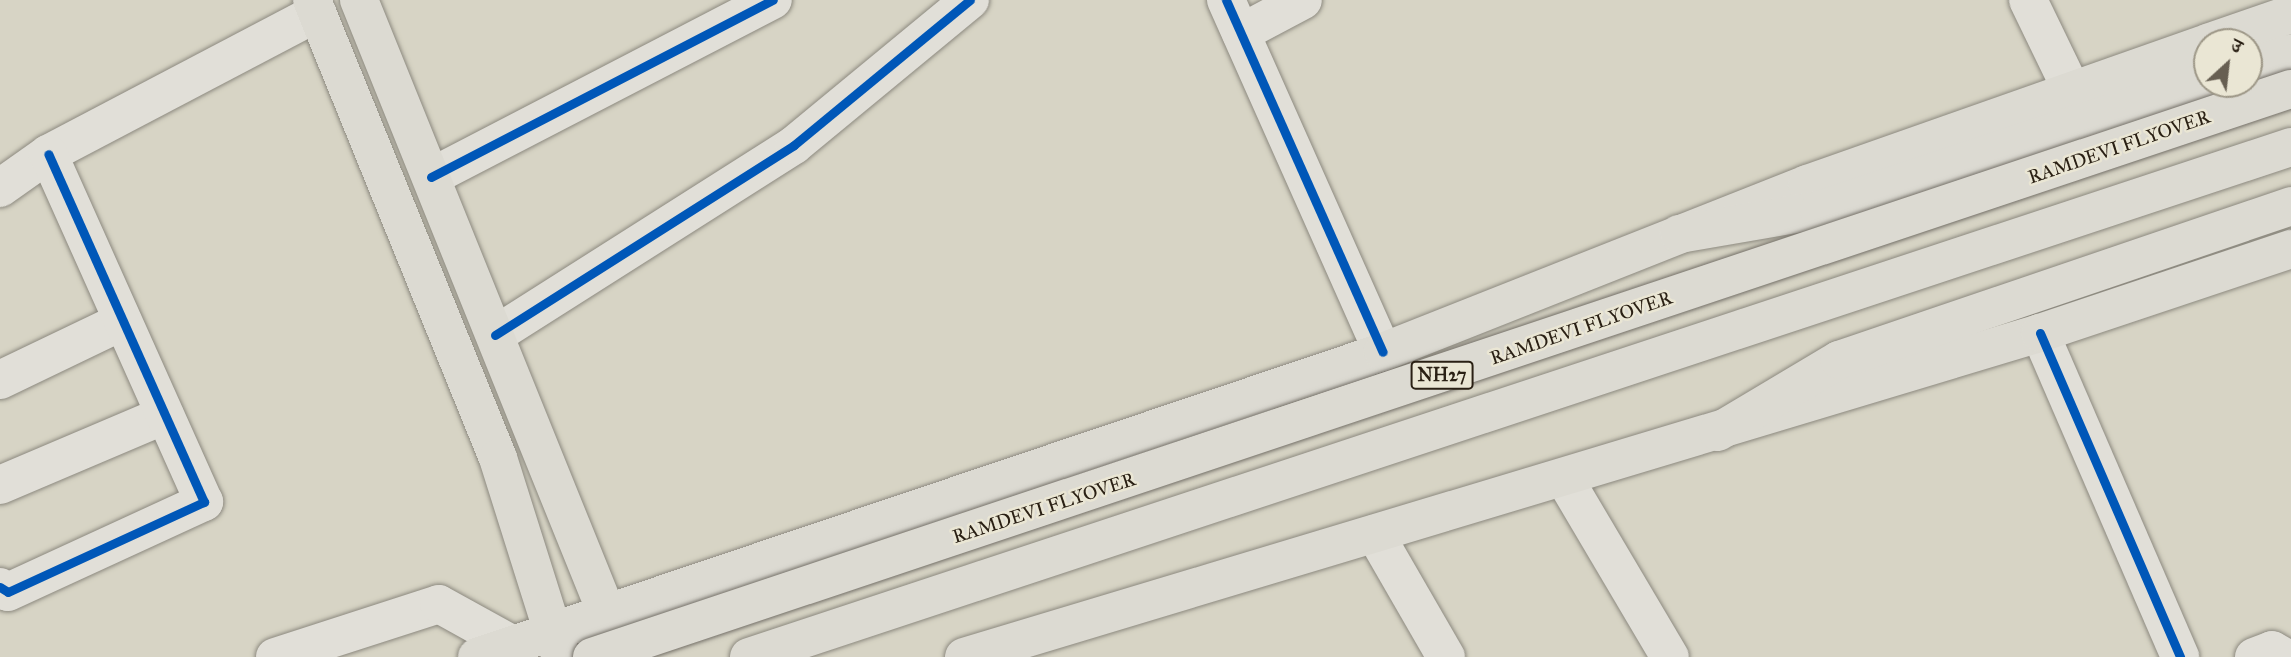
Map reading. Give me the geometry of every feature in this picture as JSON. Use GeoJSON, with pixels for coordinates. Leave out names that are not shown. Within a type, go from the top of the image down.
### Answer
{"type":"FeatureCollection","features":[{"type":"Feature","properties":{"kind":"main road"},"geometry":{"type":"LineString","coordinates":[[359,0],[624,657]]}},
{"type":"Feature","properties":{"kind":"main road"},"geometry":{"type":"LineString","coordinates":[[315,6],[498,458],[556,644]]}},
{"type":"Feature","properties":{"kind":"main road"},"geometry":{"type":"LineString","coordinates":[[2251,28],[2291,14]]}},
{"type":"Feature","properties":{"kind":"main road"},"geometry":{"type":"LineString","coordinates":[[477,657],[513,645],[556,644],[607,612],[1383,352],[1679,234],[2193,48]]}},
{"type":"Feature","properties":{"kind":"main road"},"geometry":{"type":"LineString","coordinates":[[2263,62],[2291,53]]}},
{"type":"Feature","properties":{"kind":"main road"},"geometry":{"type":"LineString","coordinates":[[1679,234],[1819,210],[2193,86]]}},
{"type":"Feature","properties":{"kind":"main road","name":"RAMDEVI FLYOVER"},"geometry":{"type":"LineString","coordinates":[[592,657],[2291,89]]}},
{"type":"Feature","properties":{"kind":"main road","name":"NH27"},"geometry":{"type":"LineString","coordinates":[[749,657],[2291,147]]}},
{"type":"Feature","properties":{"kind":"main road"},"geometry":{"type":"LineString","coordinates":[[1718,432],[1839,360],[2291,206]]}},
{"type":"Feature","properties":{"kind":"main road"},"geometry":{"type":"LineString","coordinates":[[964,657],[2040,333],[2291,249]]}},
{"type":"Feature","properties":{"kind":"street"},"geometry":{"type":"LineString","coordinates":[[431,177],[773,0]]}},
{"type":"Feature","properties":{"kind":"street"},"geometry":{"type":"LineString","coordinates":[[495,335],[794,145],[970,0]]}},
{"type":"Feature","properties":{"kind":"street"},"geometry":{"type":"LineString","coordinates":[[1303,0],[1234,16],[1383,352]]}},
{"type":"Feature","properties":{"kind":"street"},"geometry":{"type":"LineString","coordinates":[[2028,0],[2072,90]]}},
{"type":"Feature","properties":{"kind":"street"},"geometry":{"type":"LineString","coordinates":[[0,188],[48,154],[315,6]]}},
{"type":"Feature","properties":{"kind":"street"},"geometry":{"type":"LineString","coordinates":[[0,587],[8,593],[204,502],[48,154]]}},
{"type":"Feature","properties":{"kind":"street"},"geometry":{"type":"LineString","coordinates":[[0,380],[123,321]]}},
{"type":"Feature","properties":{"kind":"street"},"geometry":{"type":"LineString","coordinates":[[2040,333],[2180,657]]}},
{"type":"Feature","properties":{"kind":"street"},"geometry":{"type":"LineString","coordinates":[[0,485],[165,415]]}},
{"type":"Feature","properties":{"kind":"street"},"geometry":{"type":"LineString","coordinates":[[1564,478],[1670,657]]}},
{"type":"Feature","properties":{"kind":"street"},"geometry":{"type":"LineString","coordinates":[[1375,534],[1446,657]]}},
{"type":"Feature","properties":{"kind":"street"},"geometry":{"type":"LineString","coordinates":[[275,657],[439,604],[513,645]]}},
{"type":"Feature","properties":{"kind":"street"},"geometry":{"type":"LineString","coordinates":[[2255,657],[2272,650],[2284,657]]}},
{"type":"Feature","properties":{"kind":"cycle path"},"geometry":{"type":"LineString","coordinates":[[431,177],[773,0]]}},
{"type":"Feature","properties":{"kind":"cycle path"},"geometry":{"type":"LineString","coordinates":[[495,335],[794,145],[970,0]]}},
{"type":"Feature","properties":{"kind":"cycle path"},"geometry":{"type":"LineString","coordinates":[[1226,0],[1383,352]]}},
{"type":"Feature","properties":{"kind":"cycle path"},"geometry":{"type":"LineString","coordinates":[[0,587],[8,592],[204,502],[48,154]]}},
{"type":"Feature","properties":{"kind":"cycle path"},"geometry":{"type":"LineString","coordinates":[[2040,333],[2180,657]]}}]}
